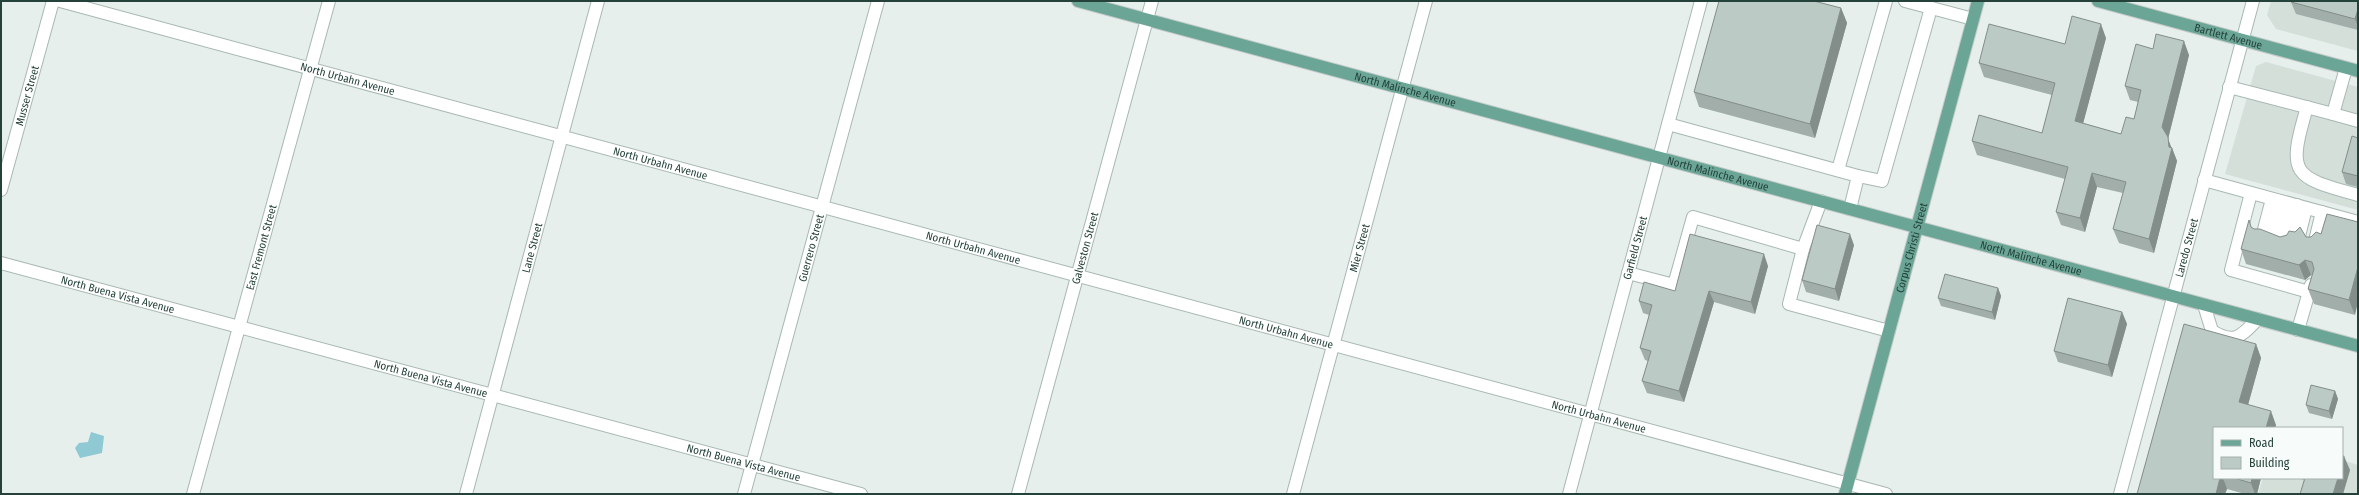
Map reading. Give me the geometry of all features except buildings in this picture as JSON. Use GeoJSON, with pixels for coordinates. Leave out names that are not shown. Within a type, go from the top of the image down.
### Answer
{"type":"FeatureCollection","features":[{"type":"Feature","properties":{"kind":"main road","name":"North Malinche Avenue"},"geometry":{"type":"LineString","coordinates":[[1078,1],[2358,346]]}},
{"type":"Feature","properties":{"kind":"main road","name":"Corpus Christi Street"},"geometry":{"type":"LineString","coordinates":[[1846,489],[1978,1]]}},
{"type":"Feature","properties":{"kind":"main road","name":"Bartlett Avenue"},"geometry":{"type":"LineString","coordinates":[[2098,1],[2352,70]]}},
{"type":"Feature","properties":{"kind":"street","name":"Musser Street"},"geometry":{"type":"LineString","coordinates":[[1,190],[53,1]]}},
{"type":"Feature","properties":{"kind":"street","name":"North Urbahn Avenue"},"geometry":{"type":"LineString","coordinates":[[60,1],[1590,414],[1846,489],[1886,494]]}},
{"type":"Feature","properties":{"kind":"street","name":"East Fremont Street"},"geometry":{"type":"LineString","coordinates":[[194,494],[329,1]]}},
{"type":"Feature","properties":{"kind":"street","name":"Lane Street"},"geometry":{"type":"LineString","coordinates":[[466,494],[598,1]]}},
{"type":"Feature","properties":{"kind":"street","name":"Guerrero Street"},"geometry":{"type":"LineString","coordinates":[[744,494],[878,1]]}},
{"type":"Feature","properties":{"kind":"street","name":"Galveston Street"},"geometry":{"type":"LineString","coordinates":[[1018,494],[1152,1]]}},
{"type":"Feature","properties":{"kind":"street","name":"Mier Street"},"geometry":{"type":"LineString","coordinates":[[1293,494],[1426,1]]}},
{"type":"Feature","properties":{"kind":"street","name":"Garfield Street"},"geometry":{"type":"LineString","coordinates":[[1569,494],[1701,1]]}},
{"type":"Feature","properties":{"kind":"street"},"geometry":{"type":"LineString","coordinates":[[1838,170],[1886,1]]}},
{"type":"Feature","properties":{"kind":"street"},"geometry":{"type":"LineString","coordinates":[[1905,1],[1973,19]]}},
{"type":"Feature","properties":{"kind":"street","name":"Laredo Street"},"geometry":{"type":"LineString","coordinates":[[2120,494],[2253,1]]}},
{"type":"Feature","properties":{"kind":"street"},"geometry":{"type":"LineString","coordinates":[[1668,124],[1858,176],[1882,181],[1931,8]]}},
{"type":"Feature","properties":{"kind":"street"},"geometry":{"type":"LineString","coordinates":[[2333,114],[2352,70]]}},
{"type":"Feature","properties":{"kind":"street"},"geometry":{"type":"LineString","coordinates":[[2230,87],[2358,121]]}},
{"type":"Feature","properties":{"kind":"street"},"geometry":{"type":"LineString","coordinates":[[2307,107],[2295,154],[2298,166],[2306,177],[2317,184],[2358,195]]}},
{"type":"Feature","properties":{"kind":"street"},"geometry":{"type":"LineString","coordinates":[[1850,209],[1858,176]]}},
{"type":"Feature","properties":{"kind":"street"},"geometry":{"type":"LineString","coordinates":[[2204,180],[2358,222]]}},
{"type":"Feature","properties":{"kind":"street"},"geometry":{"type":"LineString","coordinates":[[2251,193],[2231,270],[2282,279],[2298,330]]}},
{"type":"Feature","properties":{"kind":"street"},"geometry":{"type":"LineString","coordinates":[[1821,201],[1803,249],[1789,304],[1889,331]]}},
{"type":"Feature","properties":{"kind":"street"},"geometry":{"type":"LineString","coordinates":[[2292,242],[2301,206]]}},
{"type":"Feature","properties":{"kind":"street"},"geometry":{"type":"LineString","coordinates":[[2292,242],[2301,206]]}},
{"type":"Feature","properties":{"kind":"street"},"geometry":{"type":"LineString","coordinates":[[2292,242],[2301,206]]}},
{"type":"Feature","properties":{"kind":"street"},"geometry":{"type":"LineString","coordinates":[[2292,242],[2301,206]]}},
{"type":"Feature","properties":{"kind":"street"},"geometry":{"type":"LineString","coordinates":[[1628,273],[1674,285],[1693,217],[1803,249]]}},
{"type":"Feature","properties":{"kind":"street","name":"North Buena Vista Avenue"},"geometry":{"type":"LineString","coordinates":[[1,263],[861,494]]}},
{"type":"Feature","properties":{"kind":"street"},"geometry":{"type":"LineString","coordinates":[[2204,305],[2212,331],[2234,339],[2239,338],[2258,319]]}},
{"type":"Feature","properties":{"kind":"shaded area"},"geometry":{"type":"Polygon","coordinates":[[[2271,1],[2358,1],[2358,51],[2276,29],[2267,15],[2271,1]]]}},
{"type":"Feature","properties":{"kind":"shaded area"},"geometry":{"type":"Polygon","coordinates":[[[2266,62],[2358,87],[2358,210],[2225,174],[2256,66],[2266,62]]]}},
{"type":"Feature","properties":{"kind":"shaded area"},"geometry":{"type":"Polygon","coordinates":[[[2343,460],[2358,465],[2358,494],[2258,494],[2263,479],[2343,479],[2343,460]]]}},
{"type":"Feature","properties":{"kind":"water"},"geometry":{"type":"Polygon","coordinates":[[[91,432],[104,436],[102,453],[80,458],[75,448],[79,443],[88,442],[91,432]]]}}]}
